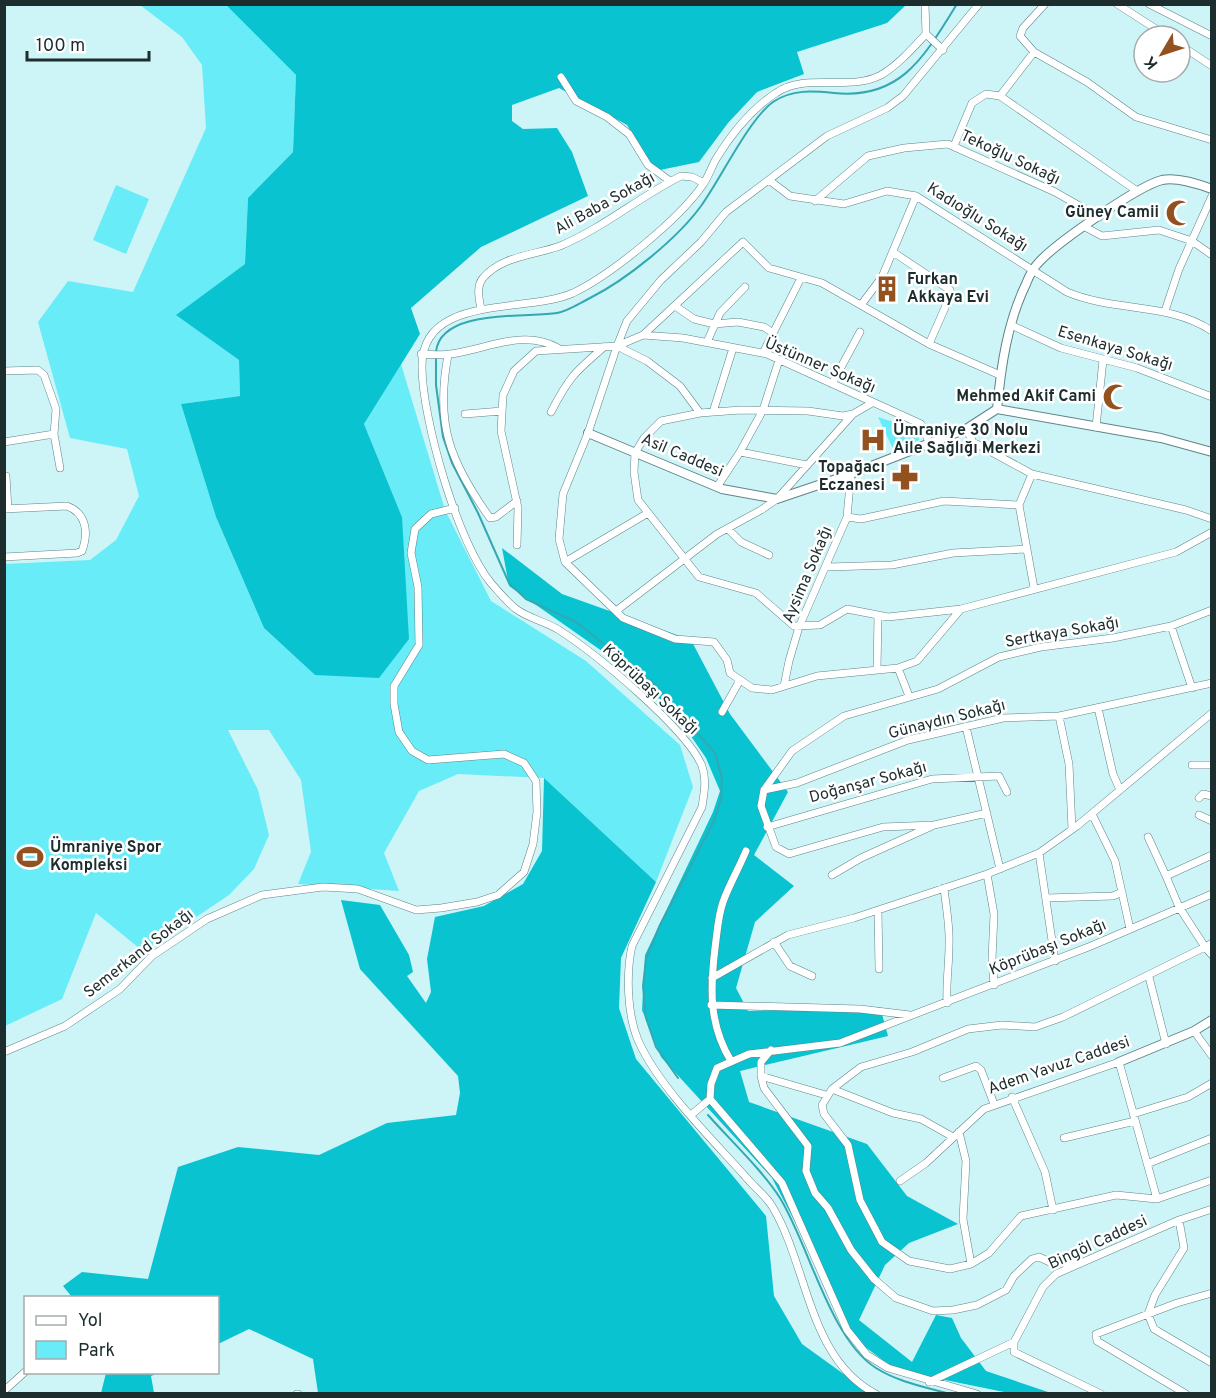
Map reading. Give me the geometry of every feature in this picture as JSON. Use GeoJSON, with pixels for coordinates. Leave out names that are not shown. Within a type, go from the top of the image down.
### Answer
{"type":"FeatureCollection","features":[{"type":"Feature","properties":{"kind":"street"},"geometry":{"type":"LineString","coordinates":[[924,4],[930,39],[943,50]]}},
{"type":"Feature","properties":{"kind":"street"},"geometry":{"type":"LineString","coordinates":[[961,609],[917,661],[898,668],[817,676],[772,690],[752,688],[730,673],[727,660],[714,642],[675,639],[623,618],[565,562],[559,539],[563,494],[588,433],[627,321],[661,280],[701,242],[726,212],[827,136],[887,108],[903,96],[979,4]]}},
{"type":"Feature","properties":{"kind":"street"},"geometry":{"type":"LineString","coordinates":[[1045,4],[1023,28],[1020,36],[1034,52],[1087,82],[1136,117],[1212,140]]}},
{"type":"Feature","properties":{"kind":"street"},"geometry":{"type":"LineString","coordinates":[[1117,4],[1148,24]]}},
{"type":"Feature","properties":{"kind":"street"},"geometry":{"type":"LineString","coordinates":[[1149,4],[1212,36]]}},
{"type":"Feature","properties":{"kind":"street","name":"Köprübaşı Sokağı"},"geometry":{"type":"LineString","coordinates":[[876,1394],[855,1380],[837,1359],[820,1329],[802,1276],[771,1205],[657,1072],[638,1039],[628,989],[628,966],[632,946],[702,807],[706,783],[694,748],[627,683],[558,630],[517,609],[488,580],[466,537],[432,445],[422,394],[422,354],[427,337],[435,329],[458,316],[481,309],[549,302],[574,292],[610,270],[654,236],[704,183],[717,158],[750,112],[779,90],[811,83],[844,84],[880,76],[930,39]]}},
{"type":"Feature","properties":{"kind":"street"},"geometry":{"type":"LineString","coordinates":[[1000,96],[1034,52]]}},
{"type":"Feature","properties":{"kind":"street"},"geometry":{"type":"LineString","coordinates":[[1192,53],[1212,66]]}},
{"type":"Feature","properties":{"kind":"street"},"geometry":{"type":"LineString","coordinates":[[561,78],[576,101],[607,117],[629,134],[648,165],[670,181]]}},
{"type":"Feature","properties":{"kind":"street"},"geometry":{"type":"LineString","coordinates":[[954,146],[972,103],[986,94],[1000,96],[1137,191]]}},
{"type":"Feature","properties":{"kind":"street","name":"Tekoğlu Sokağı"},"geometry":{"type":"LineString","coordinates":[[815,201],[868,156],[904,148],[948,144],[1054,192],[1099,217]]}},
{"type":"Feature","properties":{"kind":"street","name":"Ali Baba Sokağı"},"geometry":{"type":"LineString","coordinates":[[481,309],[480,283],[484,276],[509,260],[558,246],[582,236],[681,176],[692,177],[704,183]]}},
{"type":"Feature","properties":{"kind":"street","name":"Kadıoğlu Sokağı"},"geometry":{"type":"LineString","coordinates":[[769,180],[790,196],[815,201],[844,204],[887,191],[916,196],[1067,292],[1087,300],[1165,311],[1200,323],[1212,331]]}},
{"type":"Feature","properties":{"kind":"street"},"geometry":{"type":"LineString","coordinates":[[1212,189],[1199,184],[1164,180],[1137,191],[1041,260],[1025,285],[1011,325],[1000,375],[997,409],[1161,438],[1212,452]]}},
{"type":"Feature","properties":{"kind":"street"},"geometry":{"type":"LineString","coordinates":[[861,305],[882,277],[916,196]]}},
{"type":"Feature","properties":{"kind":"street"},"geometry":{"type":"LineString","coordinates":[[1165,311],[1212,196]]}},
{"type":"Feature","properties":{"kind":"street"},"geometry":{"type":"LineString","coordinates":[[1085,228],[1102,236],[1159,230],[1192,241],[1212,255]]}},
{"type":"Feature","properties":{"kind":"street"},"geometry":{"type":"LineString","coordinates":[[643,335],[743,242],[769,268],[822,283],[929,344],[1000,375]]}},
{"type":"Feature","properties":{"kind":"street"},"geometry":{"type":"LineString","coordinates":[[893,252],[950,290],[951,294],[929,344]]}},
{"type":"Feature","properties":{"kind":"street"},"geometry":{"type":"LineString","coordinates":[[763,353],[801,278]]}},
{"type":"Feature","properties":{"kind":"street"},"geometry":{"type":"LineString","coordinates":[[707,342],[720,313],[745,287]]}},
{"type":"Feature","properties":{"kind":"street"},"geometry":{"type":"LineString","coordinates":[[675,306],[694,319],[714,324],[738,322],[764,327],[773,333]]}},
{"type":"Feature","properties":{"kind":"street","name":"Esenkaya Sokağı"},"geometry":{"type":"LineString","coordinates":[[1011,325],[1061,348],[1137,368],[1212,397]]}},
{"type":"Feature","properties":{"kind":"street"},"geometry":{"type":"LineString","coordinates":[[832,384],[860,332]]}},
{"type":"Feature","properties":{"kind":"street","name":"Üstünner Sokağı"},"geometry":{"type":"LineString","coordinates":[[617,346],[643,335],[707,342],[763,353],[921,424],[929,442]]}},
{"type":"Feature","properties":{"kind":"street"},"geometry":{"type":"LineString","coordinates":[[422,354],[445,355],[514,341],[533,340],[558,348]]}},
{"type":"Feature","properties":{"kind":"street"},"geometry":{"type":"LineString","coordinates":[[517,545],[517,501],[501,431],[503,395],[514,372],[536,351],[617,346],[647,361],[680,386],[700,413]]}},
{"type":"Feature","properties":{"kind":"street"},"geometry":{"type":"LineString","coordinates":[[551,412],[566,382],[576,370],[604,347]]}},
{"type":"Feature","properties":{"kind":"street"},"geometry":{"type":"LineString","coordinates":[[713,412],[733,348]]}},
{"type":"Feature","properties":{"kind":"street"},"geometry":{"type":"LineString","coordinates":[[445,355],[441,390],[444,424],[453,457],[490,518],[496,517],[517,501]]}},
{"type":"Feature","properties":{"kind":"street"},"geometry":{"type":"LineString","coordinates":[[717,488],[763,410],[779,360]]}},
{"type":"Feature","properties":{"kind":"street"},"geometry":{"type":"LineString","coordinates":[[1096,427],[1103,360]]}},
{"type":"Feature","properties":{"kind":"street"},"geometry":{"type":"LineString","coordinates":[[4,370],[38,370],[45,375],[56,409],[54,434],[60,468]]}},
{"type":"Feature","properties":{"kind":"street"},"geometry":{"type":"LineString","coordinates":[[616,611],[717,534],[777,499],[853,414],[872,403]]}},
{"type":"Feature","properties":{"kind":"street","name":"Asil Caddesi"},"geometry":{"type":"LineString","coordinates":[[588,433],[717,488],[777,499],[851,474],[966,429],[997,409]]}},
{"type":"Feature","properties":{"kind":"street"},"geometry":{"type":"LineString","coordinates":[[853,414],[763,410],[700,413],[661,421],[644,438],[636,453],[633,472],[638,500],[683,560],[699,577],[756,592],[776,613],[799,627],[820,625],[847,609],[878,616],[961,609],[1176,552],[1212,532]]}},
{"type":"Feature","properties":{"kind":"street"},"geometry":{"type":"LineString","coordinates":[[465,414],[502,411]]}},
{"type":"Feature","properties":{"kind":"street"},"geometry":{"type":"LineString","coordinates":[[966,429],[973,442],[1032,474],[1186,510],[1212,519]]}},
{"type":"Feature","properties":{"kind":"street"},"geometry":{"type":"LineString","coordinates":[[4,442],[54,434]]}},
{"type":"Feature","properties":{"kind":"street"},"geometry":{"type":"LineString","coordinates":[[740,452],[807,465]]}},
{"type":"Feature","properties":{"kind":"street","name":"Aysima Sokağı"},"geometry":{"type":"LineString","coordinates":[[784,686],[799,627],[828,567],[847,517],[851,474]]}},
{"type":"Feature","properties":{"kind":"street"},"geometry":{"type":"LineString","coordinates":[[1032,474],[1019,505],[1025,549],[1034,588]]}},
{"type":"Feature","properties":{"kind":"street"},"geometry":{"type":"LineString","coordinates":[[4,557],[82,551],[86,523],[76,509],[67,506],[7,509],[6,476]]}},
{"type":"Feature","properties":{"kind":"street"},"geometry":{"type":"LineString","coordinates":[[847,517],[861,519],[944,501],[1019,505]]}},
{"type":"Feature","properties":{"kind":"street","name":"Semerkand Sokağı"},"geometry":{"type":"LineString","coordinates":[[4,1052],[65,1026],[120,989],[152,956],[207,919],[262,895],[323,887],[358,889],[416,910],[441,908],[477,902],[498,895],[524,872],[533,844],[537,812],[536,781],[524,763],[504,754],[428,760],[412,751],[399,732],[394,704],[394,686],[419,645],[418,587],[411,553],[415,529],[431,514],[455,508]]}},
{"type":"Feature","properties":{"kind":"street"},"geometry":{"type":"LineString","coordinates":[[565,562],[648,513]]}},
{"type":"Feature","properties":{"kind":"street"},"geometry":{"type":"LineString","coordinates":[[728,529],[741,542],[770,555]]}},
{"type":"Feature","properties":{"kind":"street"},"geometry":{"type":"LineString","coordinates":[[828,567],[892,565],[953,553],[1025,549]]}},
{"type":"Feature","properties":{"kind":"street","name":"Sertkaya Sokağı"},"geometry":{"type":"LineString","coordinates":[[764,790],[792,752],[844,716],[938,688],[999,657],[1041,647],[1113,638],[1171,626],[1212,610]]}},
{"type":"Feature","properties":{"kind":"street"},"geometry":{"type":"LineString","coordinates":[[877,669],[878,616]]}},
{"type":"Feature","properties":{"kind":"street"},"geometry":{"type":"LineString","coordinates":[[1171,626],[1192,688]]}},
{"type":"Feature","properties":{"kind":"street"},"geometry":{"type":"LineString","coordinates":[[898,668],[909,696]]}},
{"type":"Feature","properties":{"kind":"street"},"geometry":{"type":"LineString","coordinates":[[722,712],[740,680]]}},
{"type":"Feature","properties":{"kind":"street","name":"Günaydın Sokağı"},"geometry":{"type":"LineString","coordinates":[[764,790],[797,783],[908,740],[1003,718],[1059,716],[1212,683]]}},
{"type":"Feature","properties":{"kind":"street"},"geometry":{"type":"LineString","coordinates":[[1098,708],[1113,774],[1120,790]]}},
{"type":"Feature","properties":{"kind":"street"},"geometry":{"type":"LineString","coordinates":[[712,978],[788,935],[878,910],[987,874],[1039,853],[1092,814],[1212,713]]}},
{"type":"Feature","properties":{"kind":"street"},"geometry":{"type":"LineString","coordinates":[[1059,716],[1069,764],[1072,829]]}},
{"type":"Feature","properties":{"kind":"street"},"geometry":{"type":"LineString","coordinates":[[966,727],[1000,869]]}},
{"type":"Feature","properties":{"kind":"street"},"geometry":{"type":"LineString","coordinates":[[1192,765],[1212,765]]}},
{"type":"Feature","properties":{"kind":"street"},"geometry":{"type":"LineString","coordinates":[[977,775],[999,776],[1007,792]]}},
{"type":"Feature","properties":{"kind":"street","name":"Doğanşar Sokağı"},"geometry":{"type":"LineString","coordinates":[[767,826],[932,779],[977,775]]}},
{"type":"Feature","properties":{"kind":"street"},"geometry":{"type":"LineString","coordinates":[[764,790],[761,806],[767,826],[776,847],[789,854],[883,827],[934,825],[987,813]]}},
{"type":"Feature","properties":{"kind":"street"},"geometry":{"type":"LineString","coordinates":[[1199,798],[1203,794],[1212,796]]}},
{"type":"Feature","properties":{"kind":"street"},"geometry":{"type":"LineString","coordinates":[[1092,814],[1115,861],[1130,929]]}},
{"type":"Feature","properties":{"kind":"street"},"geometry":{"type":"LineString","coordinates":[[1199,815],[1212,821]]}},
{"type":"Feature","properties":{"kind":"street"},"geometry":{"type":"LineString","coordinates":[[832,875],[861,858],[934,825]]}},
{"type":"Feature","properties":{"kind":"street"},"geometry":{"type":"LineString","coordinates":[[1148,837],[1179,907],[1208,945],[1212,955]]}},
{"type":"Feature","properties":{"kind":"street"},"geometry":{"type":"LineString","coordinates":[[746,851],[723,904],[712,978],[711,1005],[722,1046],[731,1061],[717,1068],[711,1084],[710,1099],[782,1183],[847,1330],[867,1355],[888,1368],[929,1382],[977,1394]]}},
{"type":"Feature","properties":{"kind":"street"},"geometry":{"type":"LineString","coordinates":[[1039,853],[1055,961]]}},
{"type":"Feature","properties":{"kind":"street"},"geometry":{"type":"LineString","coordinates":[[1166,876],[1212,855]]}},
{"type":"Feature","properties":{"kind":"street"},"geometry":{"type":"LineString","coordinates":[[987,874],[994,914],[994,985]]}},
{"type":"Feature","properties":{"kind":"street"},"geometry":{"type":"LineString","coordinates":[[944,888],[949,937],[945,976],[947,1003]]}},
{"type":"Feature","properties":{"kind":"street"},"geometry":{"type":"LineString","coordinates":[[1046,898],[1113,896],[1122,892]]}},
{"type":"Feature","properties":{"kind":"street","name":"Köprübaşı Sokağı"},"geometry":{"type":"LineString","coordinates":[[731,1061],[771,1050],[840,1042],[1055,961],[1212,894]]}},
{"type":"Feature","properties":{"kind":"street"},"geometry":{"type":"LineString","coordinates":[[878,910],[879,969]]}},
{"type":"Feature","properties":{"kind":"street"},"geometry":{"type":"LineString","coordinates":[[774,942],[790,966],[812,976]]}},
{"type":"Feature","properties":{"kind":"street"},"geometry":{"type":"LineString","coordinates":[[1208,945],[1149,977],[1063,1017],[1035,1027],[1002,1025],[968,1029],[912,1052],[861,1067],[829,1092],[822,1105],[824,1114],[848,1145],[860,1200],[882,1242],[909,1261],[950,1269],[971,1264],[989,1253],[1021,1216],[1116,1195],[1157,1199],[1212,1180]]}},
{"type":"Feature","properties":{"kind":"street"},"geometry":{"type":"LineString","coordinates":[[1149,977],[1166,1044]]}},
{"type":"Feature","properties":{"kind":"street"},"geometry":{"type":"LineString","coordinates":[[711,1005],[860,1009],[912,1016]]}},
{"type":"Feature","properties":{"kind":"street","name":"Adem Yavuz Caddesi"},"geometry":{"type":"LineString","coordinates":[[900,1181],[926,1163],[984,1109],[1012,1097],[1166,1044],[1212,1020]]}},
{"type":"Feature","properties":{"kind":"street"},"geometry":{"type":"LineString","coordinates":[[1194,1031],[1212,1056]]}},
{"type":"Feature","properties":{"kind":"street"},"geometry":{"type":"LineString","coordinates":[[771,1050],[761,1062],[764,1088],[808,1146],[806,1172],[816,1193],[828,1208],[851,1250],[874,1279],[896,1298],[933,1311],[953,1310],[977,1305],[1005,1290],[1014,1276],[1032,1259],[1039,1257],[1052,1263],[1081,1263]]}},
{"type":"Feature","properties":{"kind":"street"},"geometry":{"type":"LineString","coordinates":[[1119,1062],[1157,1199]]}},
{"type":"Feature","properties":{"kind":"street"},"geometry":{"type":"LineString","coordinates":[[943,1078],[976,1066],[981,1070],[994,1104]]}},
{"type":"Feature","properties":{"kind":"street"},"geometry":{"type":"LineString","coordinates":[[761,1076],[829,1092],[893,1113],[921,1119],[956,1135],[966,1161],[963,1219],[971,1264]]}},
{"type":"Feature","properties":{"kind":"street"},"geometry":{"type":"LineString","coordinates":[[1064,1138],[1134,1118],[1188,1097],[1212,1083]]}},
{"type":"Feature","properties":{"kind":"street"},"geometry":{"type":"LineString","coordinates":[[1012,1097],[1045,1172],[1053,1210]]}},
{"type":"Feature","properties":{"kind":"street"},"geometry":{"type":"LineString","coordinates":[[692,1115],[710,1099]]}},
{"type":"Feature","properties":{"kind":"street"},"geometry":{"type":"LineString","coordinates":[[1148,1164],[1212,1138]]}},
{"type":"Feature","properties":{"kind":"street","name":"Bingöl Caddesi"},"geometry":{"type":"LineString","coordinates":[[1014,1341],[1042,1287],[1056,1274],[1179,1220],[1212,1209]]}},
{"type":"Feature","properties":{"kind":"street"},"geometry":{"type":"LineString","coordinates":[[1179,1220],[1184,1248],[1155,1294],[1148,1314],[1154,1329],[1212,1363]]}},
{"type":"Feature","properties":{"kind":"street"},"geometry":{"type":"LineString","coordinates":[[1186,1394],[1098,1341],[1096,1334],[1212,1293]]}},
{"type":"Feature","properties":{"kind":"street"},"geometry":{"type":"LineString","coordinates":[[929,1382],[1014,1341],[1014,1352],[1022,1358],[1056,1370],[1101,1394]]}},
{"type":"Feature","properties":{"kind":"street"},"geometry":{"type":"LineString","coordinates":[[6,1391],[24,1373]]}},
{"type":"Feature","properties":{"kind":"green space"},"geometry":{"type":"Polygon","coordinates":[[[140,5],[226,5],[296,75],[293,152],[248,198],[245,264],[177,315],[239,360],[240,396],[181,404],[216,517],[264,628],[315,675],[402,517],[364,424],[401,364],[445,510],[491,601],[586,661],[680,745],[693,787],[656,882],[544,778],[458,774],[419,791],[384,853],[399,891],[298,884],[311,852],[301,780],[269,730],[228,730],[258,790],[269,835],[254,869],[229,895],[144,952],[96,913],[62,999],[5,1026],[4,564],[90,560],[116,540],[139,496],[127,449],[70,438],[38,322],[68,281],[133,292],[206,128],[202,65],[182,37],[140,5]]]}},
{"type":"Feature","properties":{"kind":"green space"},"geometry":{"type":"Polygon","coordinates":[[[116,185],[149,199],[126,254],[93,240],[116,185]]]}},
{"type":"Feature","properties":{"kind":"green space"},"geometry":{"type":"Polygon","coordinates":[[[878,417],[920,431],[919,440],[894,451],[878,417]]]}},
{"type":"Feature","properties":{"kind":"shaded area"},"geometry":{"type":"Polygon","coordinates":[[[226,5],[906,5],[887,23],[797,52],[804,74],[757,92],[728,123],[699,162],[655,171],[627,125],[559,88],[512,105],[512,121],[523,129],[557,128],[572,152],[588,196],[481,247],[411,308],[420,334],[364,424],[402,517],[409,639],[379,678],[315,675],[264,628],[216,517],[181,404],[240,396],[239,360],[176,315],[245,264],[248,198],[293,152],[296,75],[226,5]]]}},
{"type":"Feature","properties":{"kind":"shaded area"},"geometry":{"type":"Polygon","coordinates":[[[502,548],[562,594],[691,640],[730,714],[788,792],[754,855],[794,886],[755,922],[736,988],[748,1011],[880,1007],[888,1036],[740,1071],[749,1102],[867,1144],[907,1196],[958,1224],[909,1243],[885,1265],[859,1320],[912,1362],[936,1315],[952,1318],[961,1338],[986,1371],[1051,1393],[1009,1393],[896,1370],[857,1341],[772,1178],[661,1057],[642,1010],[645,955],[713,812],[720,791],[706,758],[684,726],[639,677],[509,586],[502,548]]]}},
{"type":"Feature","properties":{"kind":"shaded area"},"geometry":{"type":"Polygon","coordinates":[[[544,778],[656,882],[621,958],[619,1008],[636,1059],[766,1216],[774,1296],[802,1344],[870,1393],[318,1393],[313,1359],[249,1329],[219,1344],[219,1296],[71,1296],[63,1286],[82,1272],[148,1279],[178,1167],[238,1147],[319,1155],[387,1123],[456,1115],[460,1093],[458,1076],[360,969],[341,900],[380,905],[409,955],[413,972],[407,976],[426,1003],[431,992],[427,959],[435,917],[484,906],[523,884],[542,851],[544,778]]]}},
{"type":"Feature","properties":{"kind":"shaded area"},"geometry":{"type":"Polygon","coordinates":[[[106,1374],[156,1374],[151,1376],[154,1393],[101,1393],[106,1374]]]}},
{"type":"Feature","properties":{"kind":"waterway"},"geometry":{"type":"LineString","coordinates":[[436,352],[441,338],[453,328],[468,322],[487,318],[561,312],[619,281],[650,258],[691,219],[709,195],[754,122],[773,102],[788,95],[803,92],[857,93],[877,89],[894,81],[922,56],[957,4]]}},
{"type":"Feature","properties":{"kind":"waterway"},"geometry":{"type":"LineString","coordinates":[[436,357],[436,385],[443,437],[452,463],[478,513],[509,583],[526,599],[576,622],[652,682],[715,753],[722,778],[721,799],[714,821],[660,925],[646,959],[643,986],[646,1018],[656,1047],[678,1078]]}},
{"type":"Feature","properties":{"kind":"waterway"},"geometry":{"type":"LineString","coordinates":[[708,1115],[756,1166],[780,1198],[833,1314],[860,1354],[876,1368],[893,1377],[950,1394]]}},
{"type":"Feature","properties":{"kind":"place","name":"Güney Camii"},"geometry":{"type":"Point","coordinates":[1179,213]}},
{"type":"Feature","properties":{"kind":"place","name":"Furkan Akkaya Evi"},"geometry":{"type":"Point","coordinates":[887,289]}},
{"type":"Feature","properties":{"kind":"place","name":"Mehmed Akif Cami"},"geometry":{"type":"Point","coordinates":[1116,397]}},
{"type":"Feature","properties":{"kind":"place","name":"Ümraniye 30 Nolu Aile Sağlığı Merkezi"},"geometry":{"type":"Point","coordinates":[873,440]}},
{"type":"Feature","properties":{"kind":"place","name":"Topağacı Eczanesi"},"geometry":{"type":"Point","coordinates":[905,477]}},
{"type":"Feature","properties":{"kind":"place","name":"Ümraniye Spor Kompleksi"},"geometry":{"type":"Point","coordinates":[30,857]}}]}
